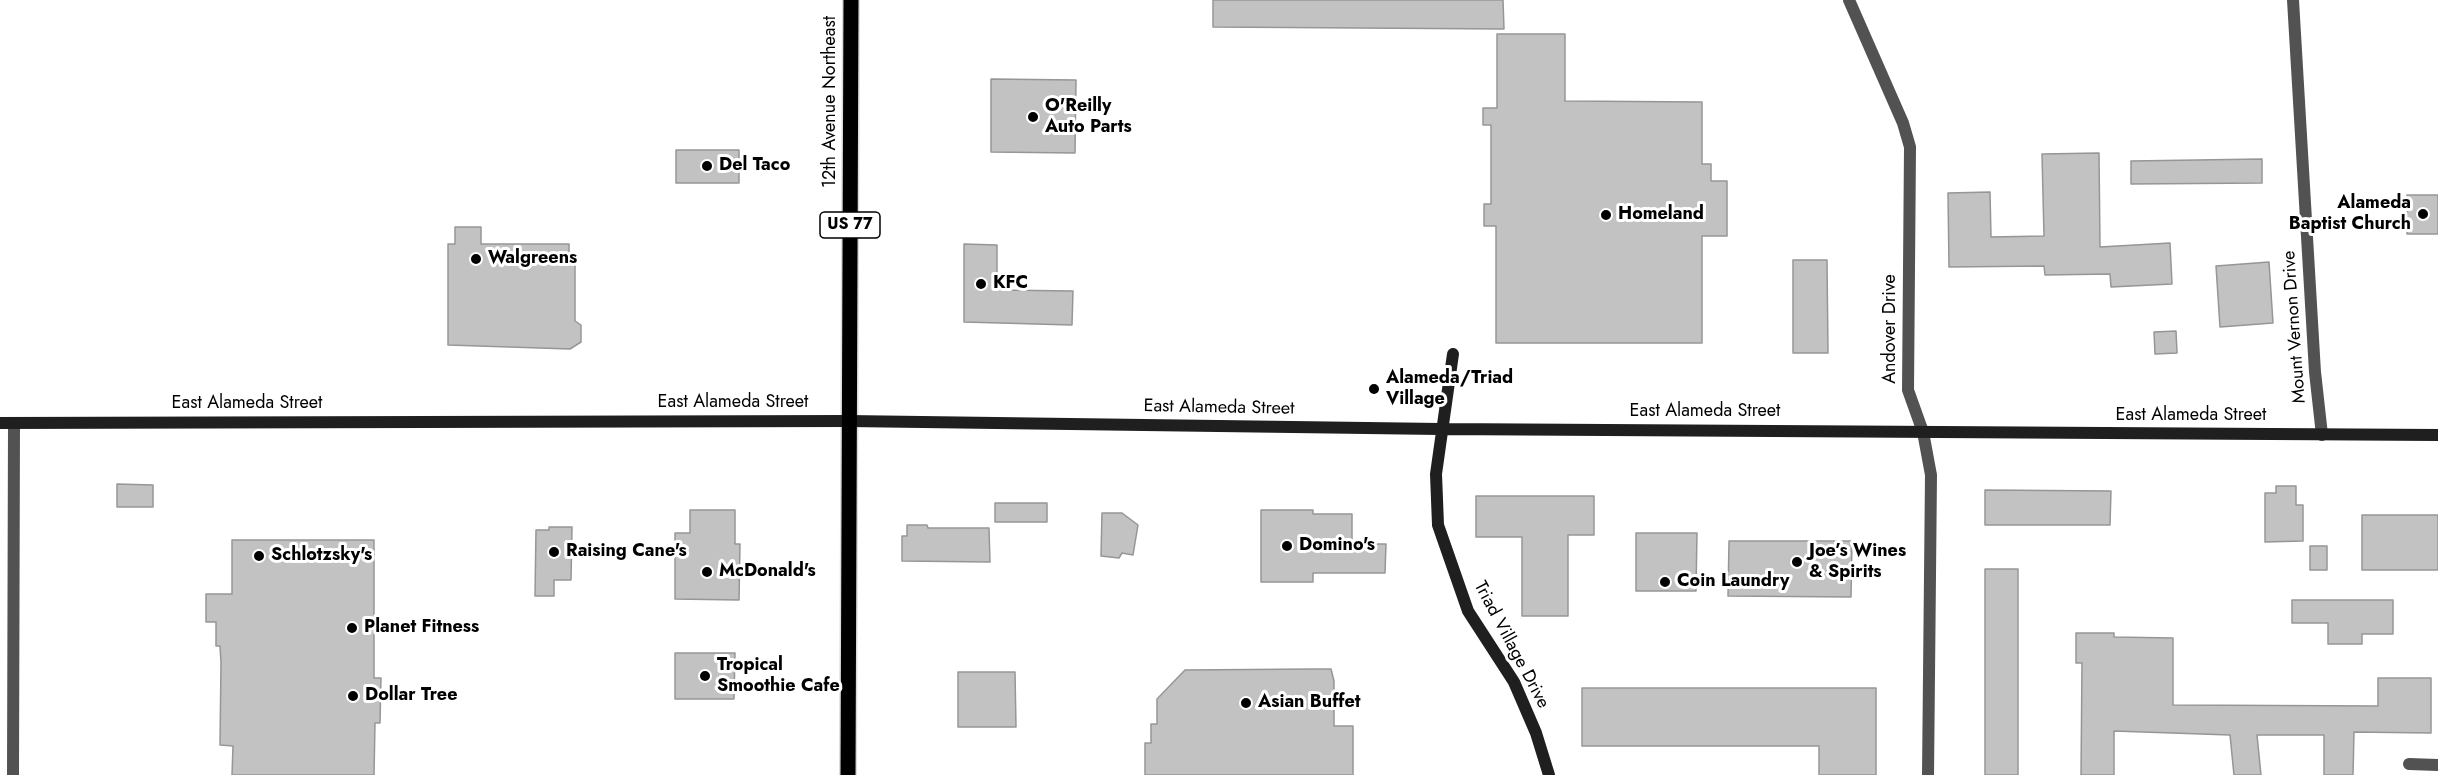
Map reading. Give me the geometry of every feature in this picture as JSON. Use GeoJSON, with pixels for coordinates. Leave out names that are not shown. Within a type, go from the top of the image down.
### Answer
{"type":"FeatureCollection","features":[{"type":"Feature","properties":{"kind":"main road","name":"12th Avenue Northeast"},"geometry":{"type":"LineString","coordinates":[[848,421],[851,0]]}},
{"type":"Feature","properties":{"kind":"main road","name":"US 77"},"geometry":{"type":"LineString","coordinates":[[848,421],[848,775]]}},
{"type":"Feature","properties":{"kind":"street","name":"Andover Drive"},"geometry":{"type":"LineString","coordinates":[[1849,0],[1903,123],[1910,147],[1908,390],[1923,432],[1931,475],[1928,775]]}},
{"type":"Feature","properties":{"kind":"street","name":"Mount Vernon Drive"},"geometry":{"type":"LineString","coordinates":[[2293,0],[2315,372],[2322,435]]}},
{"type":"Feature","properties":{"kind":"street","name":"Triad Village Drive"},"geometry":{"type":"LineString","coordinates":[[1453,354],[1450,362],[1450,388],[1440,429],[1436,474],[1438,525],[1468,611],[1514,682],[1536,732],[1549,775]]}},
{"type":"Feature","properties":{"kind":"street","name":"East Alameda Street"},"geometry":{"type":"LineString","coordinates":[[0,423],[848,421],[1440,429],[2438,435]]}},
{"type":"Feature","properties":{"kind":"street"},"geometry":{"type":"LineString","coordinates":[[13,775],[14,423]]}},
{"type":"Feature","properties":{"kind":"street"},"geometry":{"type":"LineString","coordinates":[[2409,764],[2438,765]]}},
{"type":"Feature","properties":{"kind":"building"},"geometry":{"type":"Polygon","coordinates":[[[1213,0],[1503,0],[1504,29],[1213,27],[1213,0]]]}},
{"type":"Feature","properties":{"kind":"building","name":"Homeland"},"geometry":{"type":"Polygon","coordinates":[[[1497,34],[1565,34],[1565,101],[1702,102],[1702,164],[1711,164],[1711,181],[1727,181],[1727,236],[1702,236],[1702,343],[1496,343],[1496,226],[1484,226],[1484,204],[1491,204],[1491,125],[1483,125],[1483,108],[1497,108],[1497,34]]]}},
{"type":"Feature","properties":{"kind":"building","name":"O'Reilly Auto Parts"},"geometry":{"type":"Polygon","coordinates":[[[991,79],[1076,80],[1075,153],[991,152],[991,79]]]}},
{"type":"Feature","properties":{"kind":"building","name":"Del Taco"},"geometry":{"type":"Polygon","coordinates":[[[676,150],[739,150],[739,183],[676,183],[676,150]]]}},
{"type":"Feature","properties":{"kind":"building"},"geometry":{"type":"Polygon","coordinates":[[[2099,153],[2100,247],[2170,243],[2172,284],[2111,287],[2110,274],[2045,275],[2044,266],[1949,267],[1948,193],[1990,192],[1991,237],[2044,236],[2042,154],[2099,153]]]}},
{"type":"Feature","properties":{"kind":"building"},"geometry":{"type":"Polygon","coordinates":[[[2262,159],[2262,183],[2131,184],[2131,161],[2262,159]]]}},
{"type":"Feature","properties":{"kind":"building","name":"Alameda Baptist Church"},"geometry":{"type":"Polygon","coordinates":[[[2407,195],[2438,195],[2438,234],[2407,234],[2407,195]]]}},
{"type":"Feature","properties":{"kind":"building","name":"Walgreens"},"geometry":{"type":"Polygon","coordinates":[[[455,227],[481,227],[481,244],[569,244],[569,259],[575,258],[575,321],[581,325],[581,342],[570,349],[448,345],[448,244],[455,244],[455,227]]]}},
{"type":"Feature","properties":{"kind":"building"},"geometry":{"type":"Polygon","coordinates":[[[964,244],[997,245],[997,290],[1073,291],[1072,325],[964,322],[964,244]]]}},
{"type":"Feature","properties":{"kind":"building"},"geometry":{"type":"Polygon","coordinates":[[[1793,260],[1827,260],[1828,353],[1793,353],[1793,260]]]}},
{"type":"Feature","properties":{"kind":"building"},"geometry":{"type":"Polygon","coordinates":[[[2269,262],[2273,323],[2220,327],[2216,266],[2269,262]]]}},
{"type":"Feature","properties":{"kind":"building"},"geometry":{"type":"Polygon","coordinates":[[[2176,331],[2177,353],[2155,354],[2154,332],[2176,331]]]}},
{"type":"Feature","properties":{"kind":"building"},"geometry":{"type":"Polygon","coordinates":[[[117,484],[153,485],[153,507],[117,507],[117,484]]]}},
{"type":"Feature","properties":{"kind":"building"},"geometry":{"type":"Polygon","coordinates":[[[2276,486],[2296,486],[2296,505],[2303,505],[2303,541],[2265,542],[2265,493],[2276,493],[2276,486]]]}},
{"type":"Feature","properties":{"kind":"building"},"geometry":{"type":"Polygon","coordinates":[[[1985,490],[2111,491],[2110,525],[1985,525],[1985,490]]]}},
{"type":"Feature","properties":{"kind":"building"},"geometry":{"type":"Polygon","coordinates":[[[1476,496],[1594,496],[1594,535],[1568,535],[1568,616],[1522,616],[1522,537],[1476,537],[1476,496]]]}},
{"type":"Feature","properties":{"kind":"building"},"geometry":{"type":"Polygon","coordinates":[[[995,503],[1047,503],[1047,522],[995,522],[995,503]]]}},
{"type":"Feature","properties":{"kind":"building","name":"McDonald's"},"geometry":{"type":"Polygon","coordinates":[[[690,510],[735,510],[735,544],[740,544],[739,600],[675,599],[675,533],[690,533],[690,510]]]}},
{"type":"Feature","properties":{"kind":"building"},"geometry":{"type":"Polygon","coordinates":[[[1261,510],[1313,510],[1313,514],[1352,514],[1352,544],[1386,544],[1385,573],[1313,573],[1313,582],[1261,582],[1261,510]]]}},
{"type":"Feature","properties":{"kind":"building"},"geometry":{"type":"Polygon","coordinates":[[[1102,513],[1122,513],[1138,525],[1133,555],[1122,553],[1119,558],[1101,556],[1102,513]]]}},
{"type":"Feature","properties":{"kind":"building"},"geometry":{"type":"Polygon","coordinates":[[[2362,515],[2438,515],[2438,570],[2362,570],[2362,515]]]}},
{"type":"Feature","properties":{"kind":"building"},"geometry":{"type":"Polygon","coordinates":[[[907,525],[927,525],[928,528],[989,528],[990,562],[902,561],[902,536],[907,536],[907,525]]]}},
{"type":"Feature","properties":{"kind":"building","name":"Raising Cane's"},"geometry":{"type":"Polygon","coordinates":[[[549,527],[572,527],[571,580],[554,580],[554,596],[535,596],[536,530],[549,530],[549,527]]]}},
{"type":"Feature","properties":{"kind":"building"},"geometry":{"type":"Polygon","coordinates":[[[1636,533],[1697,533],[1696,591],[1636,591],[1636,533]]]}},
{"type":"Feature","properties":{"kind":"building"},"geometry":{"type":"Polygon","coordinates":[[[232,540],[374,540],[374,678],[381,678],[380,723],[375,723],[374,775],[232,775],[233,746],[220,745],[220,646],[216,646],[216,622],[206,622],[206,594],[232,594],[232,540]]]}},
{"type":"Feature","properties":{"kind":"building"},"geometry":{"type":"Polygon","coordinates":[[[1729,541],[1852,541],[1851,597],[1728,596],[1729,541]]]}},
{"type":"Feature","properties":{"kind":"building"},"geometry":{"type":"Polygon","coordinates":[[[2310,546],[2327,546],[2327,570],[2310,570],[2310,546]]]}},
{"type":"Feature","properties":{"kind":"building"},"geometry":{"type":"Polygon","coordinates":[[[1985,569],[2018,569],[2018,775],[1985,775],[1985,569]]]}},
{"type":"Feature","properties":{"kind":"building"},"geometry":{"type":"Polygon","coordinates":[[[2292,600],[2393,600],[2393,634],[2362,634],[2362,644],[2328,644],[2328,623],[2292,623],[2292,600]]]}},
{"type":"Feature","properties":{"kind":"building"},"geometry":{"type":"Polygon","coordinates":[[[2076,633],[2114,633],[2114,637],[2173,638],[2173,705],[2378,706],[2378,678],[2431,678],[2431,733],[2354,732],[2353,775],[2324,775],[2324,735],[2257,735],[2261,775],[2234,775],[2230,735],[2114,731],[2114,775],[2081,775],[2082,663],[2076,663],[2076,633]]]}},
{"type":"Feature","properties":{"kind":"building","name":"Tropical Smoothie Cafe"},"geometry":{"type":"Polygon","coordinates":[[[675,653],[735,653],[734,699],[675,699],[675,653]]]}},
{"type":"Feature","properties":{"kind":"building"},"geometry":{"type":"Polygon","coordinates":[[[1331,669],[1334,681],[1334,726],[1353,726],[1353,775],[1145,775],[1145,743],[1151,743],[1151,724],[1157,724],[1157,699],[1185,670],[1331,669]]]}},
{"type":"Feature","properties":{"kind":"building"},"geometry":{"type":"Polygon","coordinates":[[[958,672],[1015,672],[1016,727],[958,727],[958,672]]]}},
{"type":"Feature","properties":{"kind":"building"},"geometry":{"type":"Polygon","coordinates":[[[1582,688],[1876,688],[1876,775],[1819,775],[1819,746],[1582,746],[1582,688]]]}},
{"type":"Feature","properties":{"kind":"place","name":"O'Reilly Auto Parts"},"geometry":{"type":"Point","coordinates":[1033,117]}},
{"type":"Feature","properties":{"kind":"place","name":"Del Taco"},"geometry":{"type":"Point","coordinates":[707,166]}},
{"type":"Feature","properties":{"kind":"place","name":"Alameda Baptist Church"},"geometry":{"type":"Point","coordinates":[2423,214]}},
{"type":"Feature","properties":{"kind":"place","name":"Homeland"},"geometry":{"type":"Point","coordinates":[1606,215]}},
{"type":"Feature","properties":{"kind":"place","name":"Walgreens"},"geometry":{"type":"Point","coordinates":[476,259]}},
{"type":"Feature","properties":{"kind":"place","name":"KFC"},"geometry":{"type":"Point","coordinates":[981,284]}},
{"type":"Feature","properties":{"kind":"place","name":"Alameda/Triad Village"},"geometry":{"type":"Point","coordinates":[1374,389]}},
{"type":"Feature","properties":{"kind":"place","name":"Domino's"},"geometry":{"type":"Point","coordinates":[1287,546]}},
{"type":"Feature","properties":{"kind":"place","name":"Raising Cane's"},"geometry":{"type":"Point","coordinates":[554,552]}},
{"type":"Feature","properties":{"kind":"place","name":"Schlotzsky's"},"geometry":{"type":"Point","coordinates":[259,556]}},
{"type":"Feature","properties":{"kind":"place","name":"Joe’s Wines & Spirits"},"geometry":{"type":"Point","coordinates":[1797,562]}},
{"type":"Feature","properties":{"kind":"place","name":"McDonald's"},"geometry":{"type":"Point","coordinates":[707,572]}},
{"type":"Feature","properties":{"kind":"place","name":"Coin Laundry"},"geometry":{"type":"Point","coordinates":[1665,582]}},
{"type":"Feature","properties":{"kind":"place","name":"Planet Fitness"},"geometry":{"type":"Point","coordinates":[352,628]}},
{"type":"Feature","properties":{"kind":"place","name":"Tropical Smoothie Cafe"},"geometry":{"type":"Point","coordinates":[705,676]}},
{"type":"Feature","properties":{"kind":"place","name":"Dollar Tree"},"geometry":{"type":"Point","coordinates":[353,696]}},
{"type":"Feature","properties":{"kind":"place","name":"Asian Buffet"},"geometry":{"type":"Point","coordinates":[1246,703]}}]}
